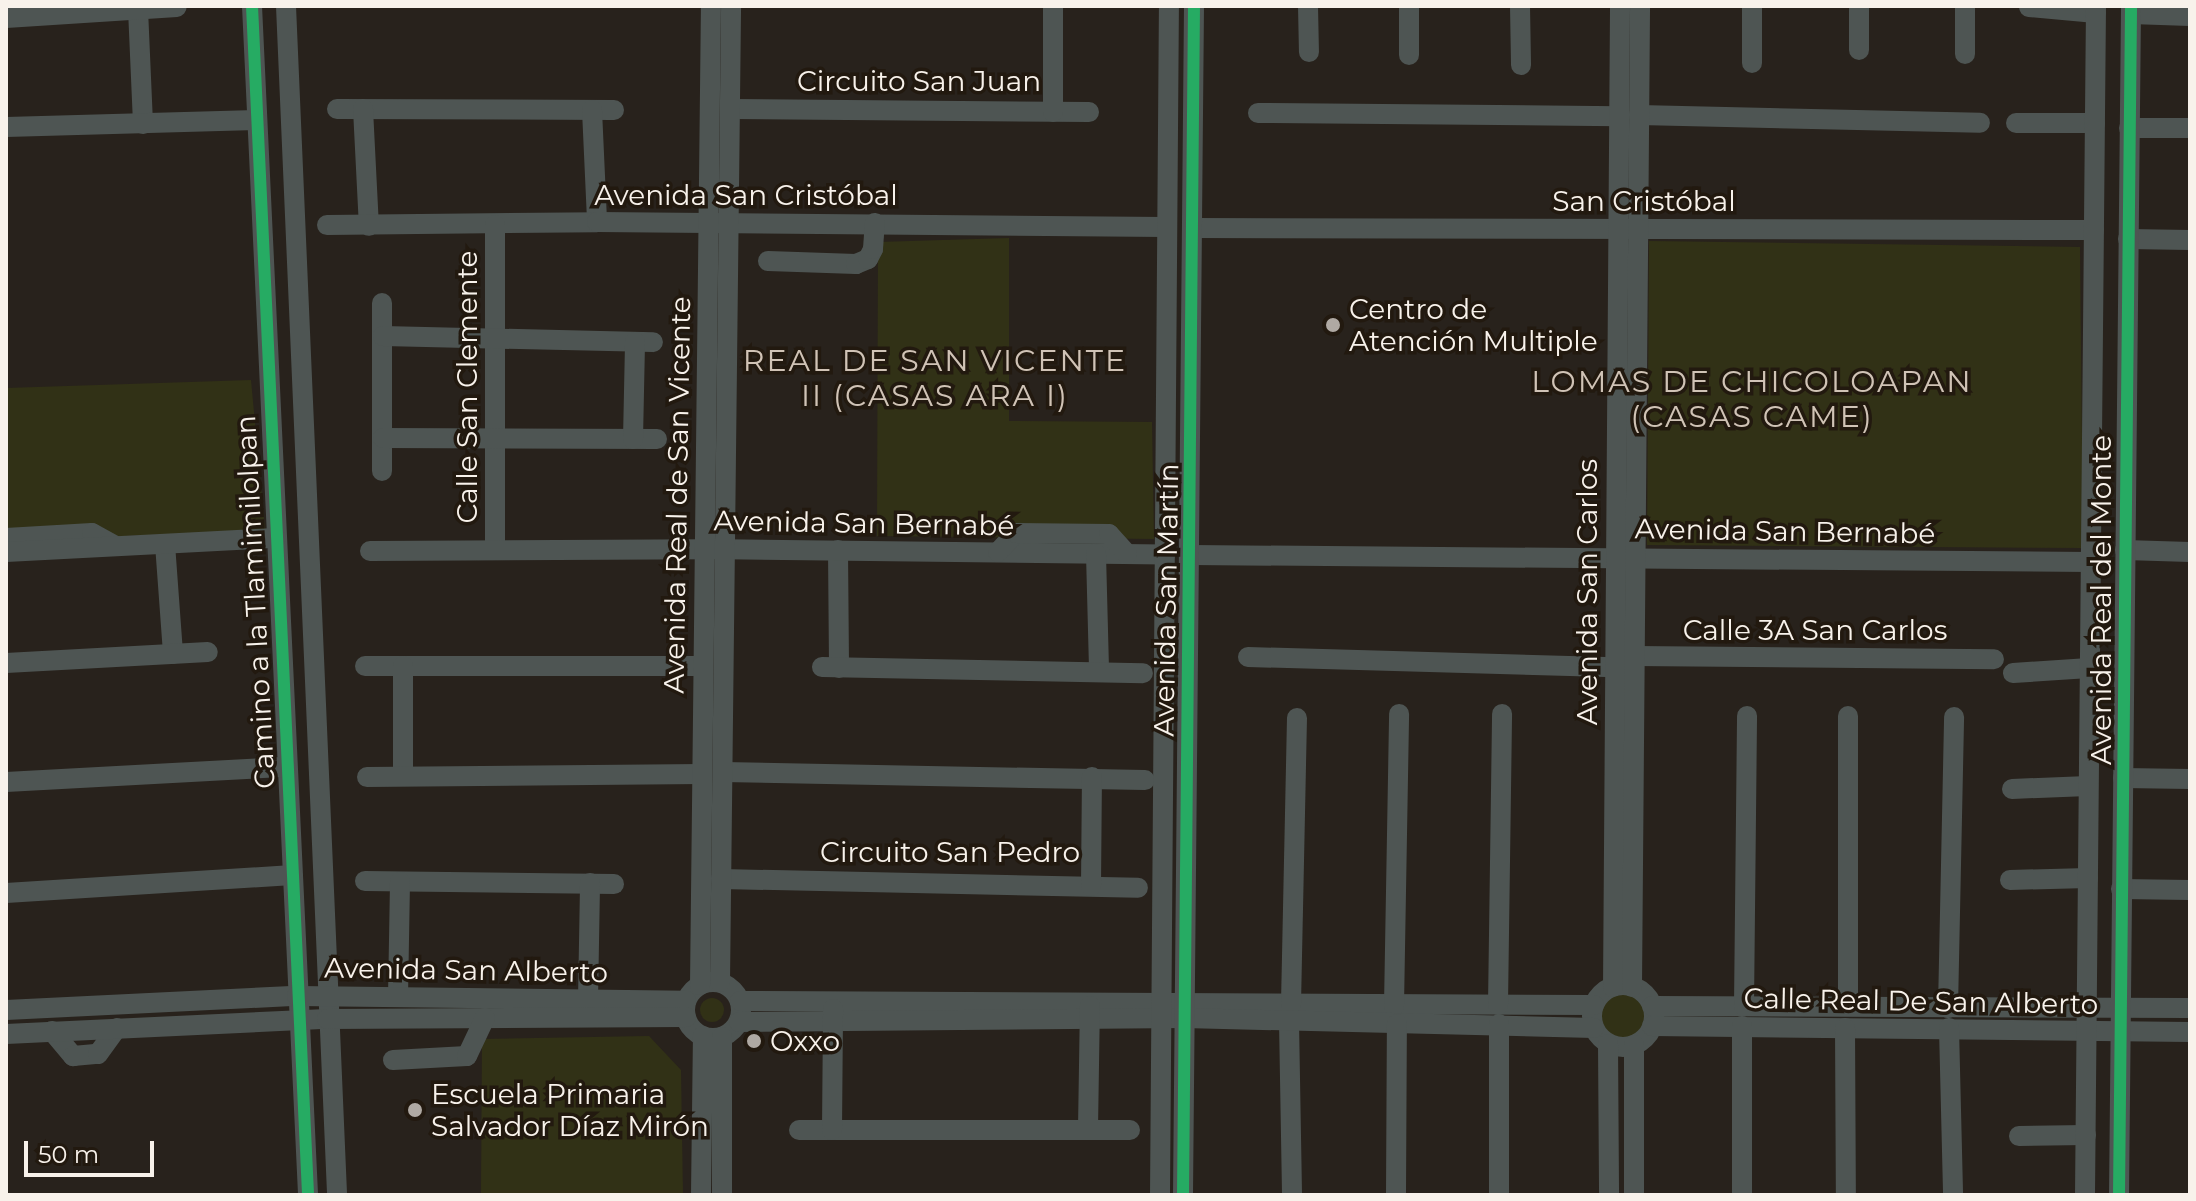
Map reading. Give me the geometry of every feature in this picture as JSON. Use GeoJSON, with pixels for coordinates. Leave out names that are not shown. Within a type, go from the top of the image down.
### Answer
{"type":"FeatureCollection","features":[{"type":"Feature","properties":{"kind":"street","name":"Camino a la Tlamimilolpan"},"geometry":{"type":"LineString","coordinates":[[252,6],[308,1195]]}},
{"type":"Feature","properties":{"kind":"street","name":"Camino a la Tlamimilolpan"},"geometry":{"type":"LineString","coordinates":[[286,6],[326,996],[337,1195]]}},
{"type":"Feature","properties":{"kind":"street","name":"Avenida Real de San Vicente"},"geometry":{"type":"LineString","coordinates":[[710,984],[718,223],[711,6]]}},
{"type":"Feature","properties":{"kind":"street","name":"Avenida Real de San Vicente"},"geometry":{"type":"LineString","coordinates":[[718,223],[731,109],[731,6]]}},
{"type":"Feature","properties":{"kind":"street","name":"Circuito San Juan"},"geometry":{"type":"LineString","coordinates":[[731,109],[1053,112],[1053,6]]}},
{"type":"Feature","properties":{"kind":"street","name":"Avenida San Martín"},"geometry":{"type":"LineString","coordinates":[[1160,1195],[1169,6]]}},
{"type":"Feature","properties":{"kind":"street","name":"Avenida San Martín"},"geometry":{"type":"LineString","coordinates":[[1183,1195],[1194,6]]}},
{"type":"Feature","properties":{"kind":"street"},"geometry":{"type":"LineString","coordinates":[[1308,6],[1309,52]]}},
{"type":"Feature","properties":{"kind":"street"},"geometry":{"type":"LineString","coordinates":[[1409,6],[1409,55]]}},
{"type":"Feature","properties":{"kind":"street"},"geometry":{"type":"LineString","coordinates":[[1520,6],[1521,65]]}},
{"type":"Feature","properties":{"kind":"street","name":"Avenida San Carlos"},"geometry":{"type":"LineString","coordinates":[[1620,6],[1629,115],[1625,558],[1615,667],[1622,987]]}},
{"type":"Feature","properties":{"kind":"street","name":"Avenida San Carlos"},"geometry":{"type":"LineString","coordinates":[[1629,115],[1640,6]]}},
{"type":"Feature","properties":{"kind":"street"},"geometry":{"type":"LineString","coordinates":[[1752,6],[1752,63]]}},
{"type":"Feature","properties":{"kind":"street"},"geometry":{"type":"LineString","coordinates":[[1859,6],[1859,50]]}},
{"type":"Feature","properties":{"kind":"street"},"geometry":{"type":"LineString","coordinates":[[1965,6],[1965,54]]}},
{"type":"Feature","properties":{"kind":"street"},"geometry":{"type":"LineString","coordinates":[[6,18],[177,7]]}},
{"type":"Feature","properties":{"kind":"street"},"geometry":{"type":"LineString","coordinates":[[2029,7],[2096,9]]}},
{"type":"Feature","properties":{"kind":"street"},"geometry":{"type":"LineString","coordinates":[[138,9],[143,124]]}},
{"type":"Feature","properties":{"kind":"street","name":"Avenida Real del Monte"},"geometry":{"type":"LineString","coordinates":[[2085,1195],[2096,9]]}},
{"type":"Feature","properties":{"kind":"street"},"geometry":{"type":"LineString","coordinates":[[2131,10],[2190,16]]}},
{"type":"Feature","properties":{"kind":"street","name":"Avenida Real del Monte"},"geometry":{"type":"LineString","coordinates":[[2119,1195],[2131,10]]}},
{"type":"Feature","properties":{"kind":"street"},"geometry":{"type":"LineString","coordinates":[[337,109],[614,110]]}},
{"type":"Feature","properties":{"kind":"street"},"geometry":{"type":"LineString","coordinates":[[363,109],[369,226]]}},
{"type":"Feature","properties":{"kind":"street"},"geometry":{"type":"LineString","coordinates":[[592,110],[597,222]]}},
{"type":"Feature","properties":{"kind":"street"},"geometry":{"type":"LineString","coordinates":[[1053,112],[1089,112]]}},
{"type":"Feature","properties":{"kind":"street"},"geometry":{"type":"LineString","coordinates":[[1258,113],[1629,115],[1980,123]]}},
{"type":"Feature","properties":{"kind":"street"},"geometry":{"type":"LineString","coordinates":[[6,127],[256,120]]}},
{"type":"Feature","properties":{"kind":"street"},"geometry":{"type":"LineString","coordinates":[[2016,123],[2095,123]]}},
{"type":"Feature","properties":{"kind":"street"},"geometry":{"type":"LineString","coordinates":[[2129,128],[2190,128]]}},
{"type":"Feature","properties":{"kind":"street","name":"Avenida San Cristóbal"},"geometry":{"type":"LineString","coordinates":[[327,225],[597,222],[1165,227]]}},
{"type":"Feature","properties":{"kind":"street"},"geometry":{"type":"LineString","coordinates":[[768,261],[856,264],[868,259],[873,249],[875,223]]}},
{"type":"Feature","properties":{"kind":"street","name":"Calle San Clemente"},"geometry":{"type":"LineString","coordinates":[[495,225],[495,550]]}},
{"type":"Feature","properties":{"kind":"street","name":"San Cristóbal"},"geometry":{"type":"LineString","coordinates":[[1193,228],[2094,230]]}},
{"type":"Feature","properties":{"kind":"street"},"geometry":{"type":"LineString","coordinates":[[2128,239],[2190,240]]}},
{"type":"Feature","properties":{"kind":"street"},"geometry":{"type":"LineString","coordinates":[[382,303],[382,471]]}},
{"type":"Feature","properties":{"kind":"street"},"geometry":{"type":"LineString","coordinates":[[383,336],[644,342],[633,439]]}},
{"type":"Feature","properties":{"kind":"street"},"geometry":{"type":"LineString","coordinates":[[383,438],[496,441],[657,439]]}},
{"type":"Feature","properties":{"kind":"street"},"geometry":{"type":"LineString","coordinates":[[6,538],[92,533],[115,546]]}},
{"type":"Feature","properties":{"kind":"street"},"geometry":{"type":"LineString","coordinates":[[998,552],[1016,533],[1109,534],[1127,554]]}},
{"type":"Feature","properties":{"kind":"street"},"geometry":{"type":"LineString","coordinates":[[6,552],[276,538]]}},
{"type":"Feature","properties":{"kind":"street"},"geometry":{"type":"LineString","coordinates":[[165,544],[173,654]]}},
{"type":"Feature","properties":{"kind":"street","name":"Avenida Real de San Vicente"},"geometry":{"type":"LineString","coordinates":[[710,984],[721,879],[703,666],[715,549]]}},
{"type":"Feature","properties":{"kind":"street","name":"Avenida San Bernabé"},"geometry":{"type":"LineString","coordinates":[[370,551],[715,549],[1165,555]]}},
{"type":"Feature","properties":{"kind":"street"},"geometry":{"type":"LineString","coordinates":[[838,550],[830,667],[1143,673]]}},
{"type":"Feature","properties":{"kind":"street"},"geometry":{"type":"LineString","coordinates":[[2125,550],[2190,552]]}},
{"type":"Feature","properties":{"kind":"street"},"geometry":{"type":"LineString","coordinates":[[1096,554],[1099,671]]}},
{"type":"Feature","properties":{"kind":"street","name":"Avenida San Bernabé"},"geometry":{"type":"LineString","coordinates":[[1191,555],[2091,562]]}},
{"type":"Feature","properties":{"kind":"street","name":"Avenida San Carlos"},"geometry":{"type":"LineString","coordinates":[[1622,987],[1634,656],[1625,558]]}},
{"type":"Feature","properties":{"kind":"street"},"geometry":{"type":"LineString","coordinates":[[6,663],[208,652]]}},
{"type":"Feature","properties":{"kind":"street","name":"Calle 3A San Carlos"},"geometry":{"type":"LineString","coordinates":[[1634,656],[1994,659]]}},
{"type":"Feature","properties":{"kind":"street"},"geometry":{"type":"LineString","coordinates":[[1248,657],[1615,667]]}},
{"type":"Feature","properties":{"kind":"street"},"geometry":{"type":"LineString","coordinates":[[365,666],[703,666]]}},
{"type":"Feature","properties":{"kind":"street"},"geometry":{"type":"LineString","coordinates":[[403,666],[403,775]]}},
{"type":"Feature","properties":{"kind":"street"},"geometry":{"type":"LineString","coordinates":[[2013,673],[2089,668]]}},
{"type":"Feature","properties":{"kind":"street"},"geometry":{"type":"LineString","coordinates":[[1396,1195],[1399,714]]}},
{"type":"Feature","properties":{"kind":"street"},"geometry":{"type":"LineString","coordinates":[[1499,1195],[1502,714]]}},
{"type":"Feature","properties":{"kind":"street"},"geometry":{"type":"LineString","coordinates":[[1742,1195],[1747,716]]}},
{"type":"Feature","properties":{"kind":"street"},"geometry":{"type":"LineString","coordinates":[[1848,716],[1848,1005]]}},
{"type":"Feature","properties":{"kind":"street"},"geometry":{"type":"LineString","coordinates":[[1953,1195],[1948,1018],[1954,717]]}},
{"type":"Feature","properties":{"kind":"street"},"geometry":{"type":"LineString","coordinates":[[1292,1195],[1290,1012],[1297,718]]}},
{"type":"Feature","properties":{"kind":"street"},"geometry":{"type":"LineString","coordinates":[[6,782],[286,767]]}},
{"type":"Feature","properties":{"kind":"street"},"geometry":{"type":"LineString","coordinates":[[367,777],[713,773],[1145,780]]}},
{"type":"Feature","properties":{"kind":"street","name":"Circuito San Pedro"},"geometry":{"type":"LineString","coordinates":[[721,879],[1091,886],[1092,777]]}},
{"type":"Feature","properties":{"kind":"street"},"geometry":{"type":"LineString","coordinates":[[2123,778],[2190,779]]}},
{"type":"Feature","properties":{"kind":"street"},"geometry":{"type":"LineString","coordinates":[[2012,789],[2088,786]]}},
{"type":"Feature","properties":{"kind":"street"},"geometry":{"type":"LineString","coordinates":[[6,893],[292,875]]}},
{"type":"Feature","properties":{"kind":"street"},"geometry":{"type":"LineString","coordinates":[[2010,880],[2088,878]]}},
{"type":"Feature","properties":{"kind":"street"},"geometry":{"type":"LineString","coordinates":[[365,881],[614,884]]}},
{"type":"Feature","properties":{"kind":"street"},"geometry":{"type":"LineString","coordinates":[[398,997],[400,882]]}},
{"type":"Feature","properties":{"kind":"street"},"geometry":{"type":"LineString","coordinates":[[588,1000],[590,883]]}},
{"type":"Feature","properties":{"kind":"street"},"geometry":{"type":"LineString","coordinates":[[1091,886],[1138,888]]}},
{"type":"Feature","properties":{"kind":"street"},"geometry":{"type":"LineString","coordinates":[[2121,889],[2190,890]]}},
{"type":"Feature","properties":{"kind":"street"},"geometry":{"type":"LineString","coordinates":[[722,1195],[712,1036],[686,1009],[710,984],[733,989],[740,1001],[739,1022]]}},
{"type":"Feature","properties":{"kind":"street"},"geometry":{"type":"LineString","coordinates":[[740,1001],[834,1010],[1498,1014],[1594,1005],[1622,987],[1640,991],[1652,1016],[1634,1045],[1634,1195]]}},
{"type":"Feature","properties":{"kind":"street","name":"Avenida San Alberto"},"geometry":{"type":"LineString","coordinates":[[6,1010],[297,996],[588,1000],[686,1009]]}},
{"type":"Feature","properties":{"kind":"street"},"geometry":{"type":"LineString","coordinates":[[1594,1005],[1594,1028]]}},
{"type":"Feature","properties":{"kind":"street","name":"Calle Real De San Alberto"},"geometry":{"type":"LineString","coordinates":[[1652,1016],[1743,1016],[1848,1005],[2087,1031],[2190,1032]]}},
{"type":"Feature","properties":{"kind":"street","name":"Calle Real De San Alberto"},"geometry":{"type":"LineString","coordinates":[[1743,1016],[1845,1028],[2087,1009],[2190,1008]]}},
{"type":"Feature","properties":{"kind":"street","name":"Avenida San Alberto"},"geometry":{"type":"LineString","coordinates":[[6,1034],[298,1020],[485,1018],[686,1009]]}},
{"type":"Feature","properties":{"kind":"street"},"geometry":{"type":"LineString","coordinates":[[712,1036],[739,1022],[834,1010]]}},
{"type":"Feature","properties":{"kind":"street"},"geometry":{"type":"LineString","coordinates":[[832,1130],[834,1010]]}},
{"type":"Feature","properties":{"kind":"street"},"geometry":{"type":"LineString","coordinates":[[1088,1129],[1090,1010]]}},
{"type":"Feature","properties":{"kind":"street"},"geometry":{"type":"LineString","coordinates":[[1498,1014],[1594,1028],[1608,1044],[1609,1195]]}},
{"type":"Feature","properties":{"kind":"street"},"geometry":{"type":"LineString","coordinates":[[393,1060],[467,1056],[485,1018]]}},
{"type":"Feature","properties":{"kind":"street"},"geometry":{"type":"LineString","coordinates":[[1845,1028],[1846,1195]]}},
{"type":"Feature","properties":{"kind":"street"},"geometry":{"type":"LineString","coordinates":[[701,1195],[712,1036]]}},
{"type":"Feature","properties":{"kind":"street"},"geometry":{"type":"LineString","coordinates":[[1608,1044],[1634,1045]]}},
{"type":"Feature","properties":{"kind":"street"},"geometry":{"type":"LineString","coordinates":[[799,1130],[1130,1130]]}},
{"type":"Feature","properties":{"kind":"street"},"geometry":{"type":"LineString","coordinates":[[2019,1136],[2086,1135]]}},
{"type":"Feature","properties":{"kind":"shaded area"},"geometry":{"type":"Polygon","coordinates":[[[1009,238],[1009,421],[1152,422],[1154,539],[877,536],[878,242],[1009,238]]]}},
{"type":"Feature","properties":{"kind":"shaded area"},"geometry":{"type":"Polygon","coordinates":[[[1649,241],[2080,247],[2083,548],[1647,545],[1649,241]]]}},
{"type":"Feature","properties":{"kind":"shaded area"},"geometry":{"type":"Polygon","coordinates":[[[251,380],[265,530],[6,541],[6,388],[251,380]]]}},
{"type":"Feature","properties":{"kind":"shaded area"},"geometry":{"type":"Polygon","coordinates":[[[1623,994],[1639,1000],[1645,1016],[1639,1032],[1623,1038],[1607,1032],[1601,1016],[1607,1000],[1623,994]]]}},
{"type":"Feature","properties":{"kind":"shaded area"},"geometry":{"type":"Polygon","coordinates":[[[712,998],[720,1002],[724,1010],[720,1018],[712,1022],[704,1018],[700,1010],[704,1002],[712,998]]]}},
{"type":"Feature","properties":{"kind":"shaded area"},"geometry":{"type":"Polygon","coordinates":[[[649,1036],[681,1070],[683,1195],[481,1195],[482,1039],[649,1036]]]}},
{"type":"Feature","properties":{"kind":"cycle path"},"geometry":{"type":"LineString","coordinates":[[252,6],[308,1195]]}},
{"type":"Feature","properties":{"kind":"cycle path"},"geometry":{"type":"LineString","coordinates":[[1183,1195],[1194,6]]}},
{"type":"Feature","properties":{"kind":"cycle path"},"geometry":{"type":"LineString","coordinates":[[2119,1195],[2131,6]]}},
{"type":"Feature","properties":{"kind":"place","name":"Centro de Atención Multiple"},"geometry":{"type":"Point","coordinates":[1333,325]}},
{"type":"Feature","properties":{"kind":"place","name":"Oxxo"},"geometry":{"type":"Point","coordinates":[754,1041]}},
{"type":"Feature","properties":{"kind":"place","name":"Escuela Primaria Salvador Díaz Mirón"},"geometry":{"type":"Point","coordinates":[415,1110]}},
{"type":"Feature","properties":{"kind":"district","name":"REAL DE SAN VICENTE II (CASAS ARA I)"},"geometry":{"type":"Point","coordinates":[935,378]}},
{"type":"Feature","properties":{"kind":"district","name":"LOMAS DE CHICOLOAPAN (CASAS CAME)"},"geometry":{"type":"Point","coordinates":[1752,399]}}]}
